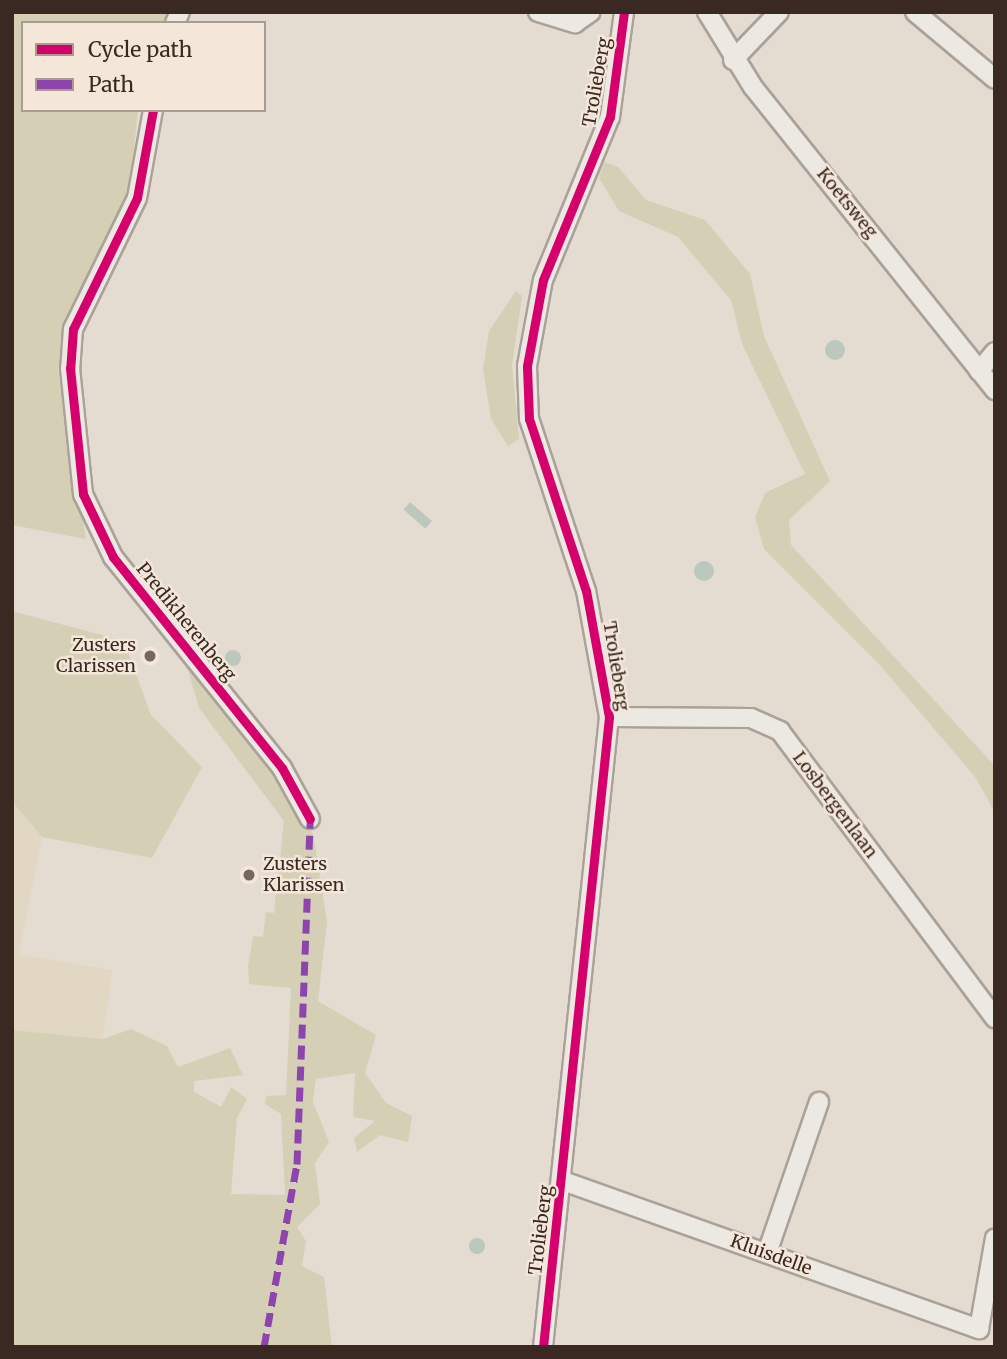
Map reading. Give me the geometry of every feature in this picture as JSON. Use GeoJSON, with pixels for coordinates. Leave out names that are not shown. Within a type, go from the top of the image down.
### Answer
{"type":"FeatureCollection","features":[{"type":"Feature","properties":{"kind":"street"},"geometry":{"type":"LineString","coordinates":[[538,12],[575,23],[591,12]]}},
{"type":"Feature","properties":{"kind":"street","name":"Trolieberg"},"geometry":{"type":"LineString","coordinates":[[543,1347],[563,1181],[609,717],[586,591],[529,419],[527,366],[543,280],[610,117],[625,12]]}},
{"type":"Feature","properties":{"kind":"street","name":"Koetsweg"},"geometry":{"type":"LineString","coordinates":[[707,12],[733,60],[995,390]]}},
{"type":"Feature","properties":{"kind":"street"},"geometry":{"type":"LineString","coordinates":[[733,60],[779,12]]}},
{"type":"Feature","properties":{"kind":"street"},"geometry":{"type":"LineString","coordinates":[[915,12],[995,79]]}},
{"type":"Feature","properties":{"kind":"street","name":"Predikherenberg"},"geometry":{"type":"LineString","coordinates":[[153,112],[137,198],[73,329],[70,368],[83,494],[113,557],[282,768],[310,819]]}},
{"type":"Feature","properties":{"kind":"street"},"geometry":{"type":"LineString","coordinates":[[979,371],[995,352]]}},
{"type":"Feature","properties":{"kind":"street","name":"Losbergenlaan"},"geometry":{"type":"LineString","coordinates":[[609,717],[751,718],[780,731],[995,1018]]}},
{"type":"Feature","properties":{"kind":"street"},"geometry":{"type":"LineString","coordinates":[[766,1253],[819,1101]]}},
{"type":"Feature","properties":{"kind":"street","name":"Kluisdelle"},"geometry":{"type":"LineString","coordinates":[[563,1181],[979,1329],[995,1238]]}},
{"type":"Feature","properties":{"kind":"shaded area"},"geometry":{"type":"Polygon","coordinates":[[[12,12],[170,12],[164,21],[21,21],[21,112],[138,112],[130,189],[69,323],[58,371],[86,539],[12,525],[12,12]]]}},
{"type":"Feature","properties":{"kind":"shaded area"},"geometry":{"type":"Polygon","coordinates":[[[604,162],[618,167],[646,200],[705,220],[750,274],[764,336],[830,481],[789,520],[791,545],[995,766],[995,813],[976,778],[878,663],[764,549],[755,517],[765,493],[805,474],[742,344],[731,300],[678,237],[619,211],[599,178],[604,162]]]}},
{"type":"Feature","properties":{"kind":"shaded area"},"geometry":{"type":"Polygon","coordinates":[[[516,291],[522,296],[512,366],[519,439],[508,446],[491,419],[483,369],[489,331],[516,291]]]}},
{"type":"Feature","properties":{"kind":"shaded area"},"geometry":{"type":"Polygon","coordinates":[[[835,340],[842,343],[845,350],[842,357],[835,360],[828,357],[825,350],[828,343],[835,340]]]}},
{"type":"Feature","properties":{"kind":"shaded area"},"geometry":{"type":"Polygon","coordinates":[[[410,502],[432,521],[425,529],[403,510],[410,502]]]}},
{"type":"Feature","properties":{"kind":"shaded area"},"geometry":{"type":"Polygon","coordinates":[[[704,561],[711,564],[714,571],[711,578],[704,581],[697,578],[694,571],[697,564],[704,561]]]}},
{"type":"Feature","properties":{"kind":"shaded area"},"geometry":{"type":"Polygon","coordinates":[[[12,611],[124,641],[151,715],[202,767],[152,858],[42,837],[12,801],[12,611]]]}},
{"type":"Feature","properties":{"kind":"shaded area"},"geometry":{"type":"Polygon","coordinates":[[[233,650],[239,652],[239,664],[233,666],[227,664],[225,658],[227,652],[233,650]]]}},
{"type":"Feature","properties":{"kind":"shaded area"},"geometry":{"type":"Polygon","coordinates":[[[186,663],[299,798],[314,838],[327,922],[318,1001],[376,1035],[365,1073],[386,1103],[412,1116],[408,1142],[380,1135],[357,1152],[354,1138],[375,1121],[353,1117],[355,1073],[316,1079],[313,1102],[329,1142],[315,1163],[320,1204],[297,1227],[306,1241],[302,1266],[324,1277],[332,1347],[12,1347],[12,1030],[103,1039],[131,1029],[167,1046],[178,1067],[230,1048],[243,1075],[194,1081],[194,1092],[221,1107],[231,1087],[247,1099],[237,1118],[231,1194],[285,1195],[281,1114],[265,1104],[266,1096],[286,1095],[291,988],[249,984],[248,966],[253,936],[263,937],[266,912],[274,913],[284,821],[199,708],[186,663]]]}},
{"type":"Feature","properties":{"kind":"shaded area"},"geometry":{"type":"Polygon","coordinates":[[[12,801],[42,837],[19,954],[112,970],[103,1039],[12,1030],[12,801]]]}},
{"type":"Feature","properties":{"kind":"shaded area"},"geometry":{"type":"Polygon","coordinates":[[[477,1238],[483,1240],[483,1252],[477,1254],[471,1252],[469,1246],[471,1240],[477,1238]]]}},
{"type":"Feature","properties":{"kind":"marked path"},"geometry":{"type":"LineString","coordinates":[[264,1347],[297,1164],[310,819]]}},
{"type":"Feature","properties":{"kind":"cycle path"},"geometry":{"type":"LineString","coordinates":[[543,1347],[609,717],[586,591],[529,419],[527,366],[543,280],[610,117],[624,12]]}},
{"type":"Feature","properties":{"kind":"cycle path"},"geometry":{"type":"LineString","coordinates":[[153,112],[137,198],[73,329],[70,368],[83,494],[113,557],[282,768],[310,819]]}},
{"type":"Feature","properties":{"kind":"place","name":"Zusters Clarissen"},"geometry":{"type":"Point","coordinates":[150,656]}},
{"type":"Feature","properties":{"kind":"place","name":"Zusters Klarissen"},"geometry":{"type":"Point","coordinates":[249,875]}}]}
